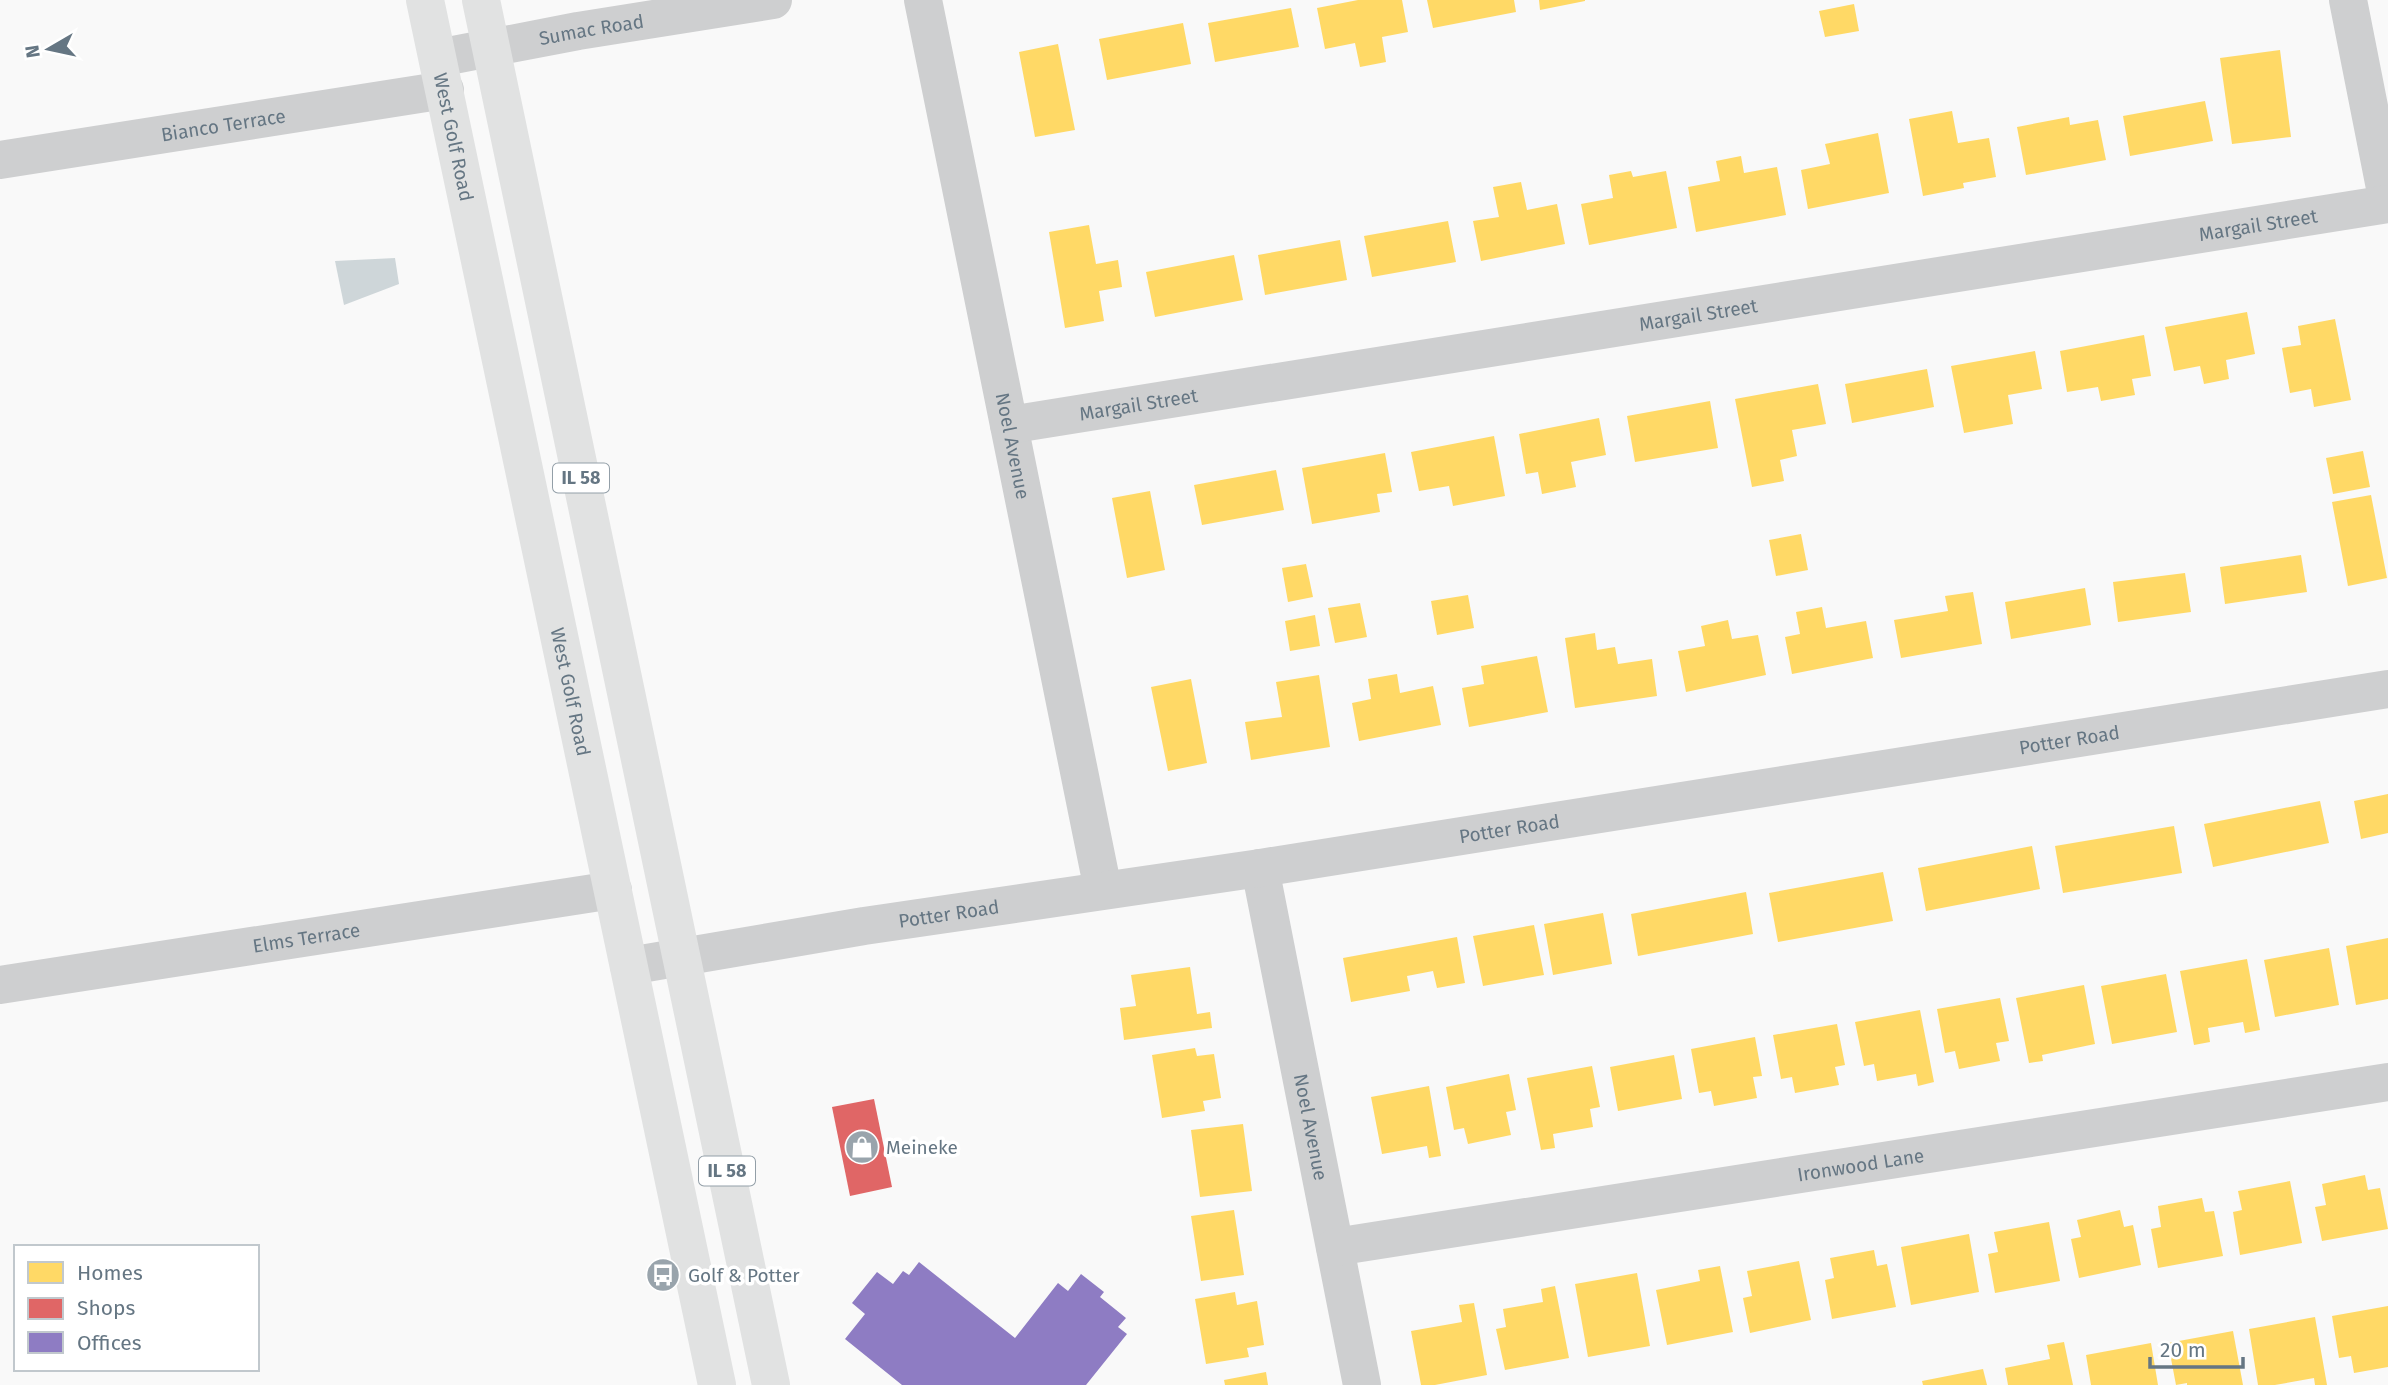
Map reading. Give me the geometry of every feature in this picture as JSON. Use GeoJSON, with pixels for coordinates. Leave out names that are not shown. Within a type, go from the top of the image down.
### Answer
{"type":"FeatureCollection","features":[{"type":"Feature","properties":{"kind":"main road","name":"West Golf Road"},"geometry":{"type":"LineString","coordinates":[[425,0],[717,1385]]}},
{"type":"Feature","properties":{"kind":"main road","name":"IL 58"},"geometry":{"type":"LineString","coordinates":[[481,0],[771,1385]]}},
{"type":"Feature","properties":{"kind":"street","name":"Sumac Road"},"geometry":{"type":"LineString","coordinates":[[441,74],[492,48],[578,31],[772,0]]}},
{"type":"Feature","properties":{"kind":"street","name":"Noel Avenue"},"geometry":{"type":"LineString","coordinates":[[923,0],[1104,890]]}},
{"type":"Feature","properties":{"kind":"street"},"geometry":{"type":"LineString","coordinates":[[2348,0],[2387,189]]}},
{"type":"Feature","properties":{"kind":"street","name":"Bianco Terrace"},"geometry":{"type":"LineString","coordinates":[[0,160],[441,74]]}},
{"type":"Feature","properties":{"kind":"street","name":"Margail Street"},"geometry":{"type":"LineString","coordinates":[[1009,425],[2387,189]]}},
{"type":"Feature","properties":{"kind":"street","name":"Potter Road"},"geometry":{"type":"LineString","coordinates":[[629,966],[850,928],[1260,868],[2388,689]]}},
{"type":"Feature","properties":{"kind":"street","name":"Noel Avenue"},"geometry":{"type":"LineString","coordinates":[[1260,868],[1362,1385]]}},
{"type":"Feature","properties":{"kind":"street","name":"Elms Terrace"},"geometry":{"type":"LineString","coordinates":[[0,985],[612,890]]}},
{"type":"Feature","properties":{"kind":"street","name":"Ironwood Lane"},"geometry":{"type":"LineString","coordinates":[[1335,1247],[2388,1082]]}},
{"type":"Feature","properties":{"kind":"shaded area"},"geometry":{"type":"Polygon","coordinates":[[[395,258],[399,284],[344,305],[335,261],[395,258]]]}},
{"type":"Feature","properties":{"kind":"building: Homes"},"geometry":{"type":"Polygon","coordinates":[[[1358,0],[1402,0],[1408,32],[1382,37],[1386,62],[1360,67],[1355,43],[1325,49],[1317,8],[1358,0]]]}},
{"type":"Feature","properties":{"kind":"building: Homes"},"geometry":{"type":"Polygon","coordinates":[[[1427,0],[1514,0],[1516,12],[1433,28],[1427,0]]]}},
{"type":"Feature","properties":{"kind":"building: Homes"},"geometry":{"type":"Polygon","coordinates":[[[1539,0],[1585,0],[1585,1],[1540,10],[1539,0]]]}},
{"type":"Feature","properties":{"kind":"building: Homes"},"geometry":{"type":"Polygon","coordinates":[[[1854,4],[1859,31],[1825,37],[1819,11],[1854,4]]]}},
{"type":"Feature","properties":{"kind":"building: Homes"},"geometry":{"type":"Polygon","coordinates":[[[1291,8],[1299,47],[1215,62],[1208,23],[1291,8]]]}},
{"type":"Feature","properties":{"kind":"building: Homes"},"geometry":{"type":"Polygon","coordinates":[[[1183,23],[1191,64],[1107,80],[1099,39],[1183,23]]]}},
{"type":"Feature","properties":{"kind":"building: Homes"},"geometry":{"type":"Polygon","coordinates":[[[1058,44],[1075,130],[1035,137],[1019,52],[1058,44]]]}},
{"type":"Feature","properties":{"kind":"building: Homes"},"geometry":{"type":"Polygon","coordinates":[[[2280,50],[2291,137],[2232,144],[2220,58],[2280,50]]]}},
{"type":"Feature","properties":{"kind":"building: Homes"},"geometry":{"type":"Polygon","coordinates":[[[2205,101],[2213,141],[2130,156],[2123,116],[2205,101]]]}},
{"type":"Feature","properties":{"kind":"building: Homes"},"geometry":{"type":"Polygon","coordinates":[[[1952,111],[1958,143],[1989,138],[1996,177],[1963,183],[1964,188],[1923,196],[1909,119],[1952,111]]]}},
{"type":"Feature","properties":{"kind":"building: Homes"},"geometry":{"type":"Polygon","coordinates":[[[2069,117],[2070,125],[2098,120],[2106,160],[2026,175],[2017,127],[2069,117]]]}},
{"type":"Feature","properties":{"kind":"building: Homes"},"geometry":{"type":"Polygon","coordinates":[[[1878,133],[1889,193],[1808,209],[1801,170],[1830,164],[1825,144],[1878,133]]]}},
{"type":"Feature","properties":{"kind":"building: Homes"},"geometry":{"type":"Polygon","coordinates":[[[1741,156],[1744,173],[1777,167],[1786,215],[1696,232],[1688,187],[1720,181],[1716,161],[1741,156]]]}},
{"type":"Feature","properties":{"kind":"building: Homes"},"geometry":{"type":"Polygon","coordinates":[[[1631,171],[1633,177],[1666,171],[1677,228],[1589,245],[1581,204],[1613,198],[1609,175],[1631,171]]]}},
{"type":"Feature","properties":{"kind":"building: Homes"},"geometry":{"type":"Polygon","coordinates":[[[1521,182],[1527,210],[1557,204],[1565,244],[1481,261],[1473,221],[1499,217],[1493,187],[1521,182]]]}},
{"type":"Feature","properties":{"kind":"building: Homes"},"geometry":{"type":"Polygon","coordinates":[[[1448,221],[1456,262],[1372,277],[1364,236],[1448,221]]]}},
{"type":"Feature","properties":{"kind":"building: Homes"},"geometry":{"type":"Polygon","coordinates":[[[1089,225],[1096,264],[1118,260],[1122,287],[1099,291],[1104,321],[1065,328],[1049,232],[1089,225]]]}},
{"type":"Feature","properties":{"kind":"building: Homes"},"geometry":{"type":"Polygon","coordinates":[[[1340,240],[1347,280],[1265,295],[1258,255],[1340,240]]]}},
{"type":"Feature","properties":{"kind":"building: Homes"},"geometry":{"type":"Polygon","coordinates":[[[1234,255],[1243,300],[1155,317],[1146,272],[1234,255]]]}},
{"type":"Feature","properties":{"kind":"building: Homes"},"geometry":{"type":"Polygon","coordinates":[[[2247,312],[2255,354],[2226,360],[2229,379],[2204,384],[2200,366],[2174,371],[2165,327],[2247,312]]]}},
{"type":"Feature","properties":{"kind":"building: Homes"},"geometry":{"type":"Polygon","coordinates":[[[2335,319],[2351,400],[2314,407],[2311,389],[2290,393],[2282,348],[2301,345],[2298,326],[2335,319]]]}},
{"type":"Feature","properties":{"kind":"building: Homes"},"geometry":{"type":"Polygon","coordinates":[[[2144,335],[2151,376],[2132,379],[2135,395],[2101,401],[2098,387],[2067,392],[2060,351],[2144,335]]]}},
{"type":"Feature","properties":{"kind":"building: Homes"},"geometry":{"type":"Polygon","coordinates":[[[2035,351],[2042,389],[2008,395],[2013,424],[1964,433],[1951,366],[2035,351]]]}},
{"type":"Feature","properties":{"kind":"building: Homes"},"geometry":{"type":"Polygon","coordinates":[[[1927,369],[1934,407],[1852,423],[1845,384],[1927,369]]]}},
{"type":"Feature","properties":{"kind":"building: Homes"},"geometry":{"type":"Polygon","coordinates":[[[1818,384],[1826,424],[1792,430],[1797,456],[1780,460],[1784,481],[1752,487],[1735,399],[1818,384]]]}},
{"type":"Feature","properties":{"kind":"building: Homes"},"geometry":{"type":"Polygon","coordinates":[[[1710,401],[1718,448],[1635,462],[1627,416],[1710,401]]]}},
{"type":"Feature","properties":{"kind":"building: Homes"},"geometry":{"type":"Polygon","coordinates":[[[1599,418],[1606,455],[1571,462],[1576,487],[1542,494],[1538,472],[1526,474],[1519,434],[1599,418]]]}},
{"type":"Feature","properties":{"kind":"building: Homes"},"geometry":{"type":"Polygon","coordinates":[[[1494,436],[1505,496],[1453,506],[1449,486],[1419,491],[1411,452],[1494,436]]]}},
{"type":"Feature","properties":{"kind":"building: Homes"},"geometry":{"type":"Polygon","coordinates":[[[2363,451],[2370,487],[2333,494],[2326,458],[2363,451]]]}},
{"type":"Feature","properties":{"kind":"building: Homes"},"geometry":{"type":"Polygon","coordinates":[[[1385,453],[1392,492],[1377,494],[1380,512],[1312,524],[1302,468],[1385,453]]]}},
{"type":"Feature","properties":{"kind":"building: Homes"},"geometry":{"type":"Polygon","coordinates":[[[1276,470],[1284,510],[1202,525],[1194,485],[1276,470]]]}},
{"type":"Feature","properties":{"kind":"building: Homes"},"geometry":{"type":"Polygon","coordinates":[[[1150,491],[1165,570],[1127,578],[1112,498],[1150,491]]]}},
{"type":"Feature","properties":{"kind":"building: Homes"},"geometry":{"type":"Polygon","coordinates":[[[2371,495],[2387,578],[2348,586],[2332,502],[2371,495]]]}},
{"type":"Feature","properties":{"kind":"building: Homes"},"geometry":{"type":"Polygon","coordinates":[[[1801,534],[1808,570],[1776,576],[1769,540],[1801,534]]]}},
{"type":"Feature","properties":{"kind":"building: Homes"},"geometry":{"type":"Polygon","coordinates":[[[2301,555],[2307,592],[2225,604],[2220,567],[2301,555]]]}},
{"type":"Feature","properties":{"kind":"building: Homes"},"geometry":{"type":"Polygon","coordinates":[[[1306,564],[1313,597],[1288,602],[1282,568],[1306,564]]]}},
{"type":"Feature","properties":{"kind":"building: Homes"},"geometry":{"type":"Polygon","coordinates":[[[2185,573],[2191,612],[2118,622],[2113,582],[2185,573]]]}},
{"type":"Feature","properties":{"kind":"building: Homes"},"geometry":{"type":"Polygon","coordinates":[[[2085,588],[2091,625],[2011,639],[2005,602],[2085,588]]]}},
{"type":"Feature","properties":{"kind":"building: Homes"},"geometry":{"type":"Polygon","coordinates":[[[1973,592],[1982,644],[1901,658],[1894,620],[1948,611],[1945,596],[1973,592]]]}},
{"type":"Feature","properties":{"kind":"building: Homes"},"geometry":{"type":"Polygon","coordinates":[[[1468,595],[1474,628],[1437,635],[1431,601],[1468,595]]]}},
{"type":"Feature","properties":{"kind":"building: Homes"},"geometry":{"type":"Polygon","coordinates":[[[1360,603],[1367,637],[1335,643],[1328,608],[1360,603]]]}},
{"type":"Feature","properties":{"kind":"building: Homes"},"geometry":{"type":"Polygon","coordinates":[[[1822,607],[1826,628],[1866,621],[1873,658],[1792,674],[1785,637],[1800,634],[1796,612],[1822,607]]]}},
{"type":"Feature","properties":{"kind":"building: Homes"},"geometry":{"type":"Polygon","coordinates":[[[1315,615],[1320,646],[1290,651],[1285,621],[1315,615]]]}},
{"type":"Feature","properties":{"kind":"building: Homes"},"geometry":{"type":"Polygon","coordinates":[[[1728,620],[1732,639],[1758,635],[1766,675],[1686,692],[1678,651],[1705,646],[1701,626],[1728,620]]]}},
{"type":"Feature","properties":{"kind":"building: Homes"},"geometry":{"type":"Polygon","coordinates":[[[1595,633],[1597,650],[1615,647],[1618,664],[1652,659],[1657,696],[1575,708],[1565,638],[1595,633]]]}},
{"type":"Feature","properties":{"kind":"building: Homes"},"geometry":{"type":"Polygon","coordinates":[[[1537,656],[1548,712],[1469,727],[1462,688],[1484,684],[1481,666],[1537,656]]]}},
{"type":"Feature","properties":{"kind":"building: Homes"},"geometry":{"type":"Polygon","coordinates":[[[1397,674],[1400,693],[1433,686],[1441,725],[1359,741],[1352,703],[1371,699],[1368,679],[1397,674]]]}},
{"type":"Feature","properties":{"kind":"building: Homes"},"geometry":{"type":"Polygon","coordinates":[[[1319,675],[1330,747],[1251,760],[1245,722],[1282,717],[1276,682],[1319,675]]]}},
{"type":"Feature","properties":{"kind":"building: Homes"},"geometry":{"type":"Polygon","coordinates":[[[1191,679],[1207,763],[1168,771],[1151,687],[1191,679]]]}},
{"type":"Feature","properties":{"kind":"building: Homes"},"geometry":{"type":"Polygon","coordinates":[[[2388,794],[2388,833],[2361,839],[2354,801],[2388,794]]]}},
{"type":"Feature","properties":{"kind":"building: Homes"},"geometry":{"type":"Polygon","coordinates":[[[2320,801],[2329,843],[2213,867],[2204,824],[2320,801]]]}},
{"type":"Feature","properties":{"kind":"building: Homes"},"geometry":{"type":"Polygon","coordinates":[[[2174,826],[2182,873],[2063,893],[2055,846],[2174,826]]]}},
{"type":"Feature","properties":{"kind":"building: Homes"},"geometry":{"type":"Polygon","coordinates":[[[2032,846],[2040,889],[1926,911],[1918,868],[2032,846]]]}},
{"type":"Feature","properties":{"kind":"building: Homes"},"geometry":{"type":"Polygon","coordinates":[[[1883,872],[1893,921],[1778,942],[1769,893],[1883,872]]]}},
{"type":"Feature","properties":{"kind":"building: Homes"},"geometry":{"type":"Polygon","coordinates":[[[1746,892],[1753,934],[1638,956],[1631,914],[1746,892]]]}},
{"type":"Feature","properties":{"kind":"building: Homes"},"geometry":{"type":"Polygon","coordinates":[[[1603,913],[1612,964],[1553,975],[1544,924],[1603,913]]]}},
{"type":"Feature","properties":{"kind":"building: Homes"},"geometry":{"type":"Polygon","coordinates":[[[1534,925],[1544,975],[1483,986],[1473,936],[1534,925]]]}},
{"type":"Feature","properties":{"kind":"building: Homes"},"geometry":{"type":"Polygon","coordinates":[[[1457,937],[1465,983],[1437,988],[1433,971],[1407,976],[1410,991],[1351,1002],[1343,958],[1457,937]]]}},
{"type":"Feature","properties":{"kind":"building: Homes"},"geometry":{"type":"Polygon","coordinates":[[[2388,938],[2388,999],[2356,1005],[2346,946],[2388,938]]]}},
{"type":"Feature","properties":{"kind":"building: Homes"},"geometry":{"type":"Polygon","coordinates":[[[2329,948],[2339,1005],[2275,1017],[2264,960],[2329,948]]]}},
{"type":"Feature","properties":{"kind":"building: Homes"},"geometry":{"type":"Polygon","coordinates":[[[2247,959],[2260,1030],[2245,1033],[2243,1022],[2208,1028],[2210,1042],[2194,1045],[2180,971],[2247,959]]]}},
{"type":"Feature","properties":{"kind":"building: Homes"},"geometry":{"type":"Polygon","coordinates":[[[1190,967],[1197,1014],[1210,1012],[1212,1028],[1124,1040],[1120,1008],[1136,1006],[1131,975],[1190,967]]]}},
{"type":"Feature","properties":{"kind":"building: Homes"},"geometry":{"type":"Polygon","coordinates":[[[2166,974],[2177,1032],[2112,1044],[2101,986],[2166,974]]]}},
{"type":"Feature","properties":{"kind":"building: Homes"},"geometry":{"type":"Polygon","coordinates":[[[2084,985],[2095,1044],[2042,1055],[2043,1061],[2029,1063],[2016,998],[2084,985]]]}},
{"type":"Feature","properties":{"kind":"building: Homes"},"geometry":{"type":"Polygon","coordinates":[[[2000,998],[2009,1041],[1996,1043],[2000,1061],[1959,1069],[1955,1051],[1945,1053],[1937,1009],[2000,998]]]}},
{"type":"Feature","properties":{"kind":"building: Homes"},"geometry":{"type":"Polygon","coordinates":[[[1920,1010],[1934,1082],[1918,1086],[1916,1074],[1877,1081],[1874,1064],[1864,1066],[1855,1022],[1920,1010]]]}},
{"type":"Feature","properties":{"kind":"building: Homes"},"geometry":{"type":"Polygon","coordinates":[[[1837,1024],[1845,1065],[1835,1067],[1839,1085],[1795,1093],[1792,1077],[1781,1079],[1773,1035],[1837,1024]]]}},
{"type":"Feature","properties":{"kind":"building: Homes"},"geometry":{"type":"Polygon","coordinates":[[[1755,1037],[1762,1076],[1753,1077],[1757,1098],[1714,1106],[1711,1091],[1699,1093],[1691,1049],[1755,1037]]]}},
{"type":"Feature","properties":{"kind":"building: Homes"},"geometry":{"type":"Polygon","coordinates":[[[1195,1048],[1197,1056],[1214,1054],[1221,1098],[1203,1101],[1205,1111],[1162,1118],[1152,1055],[1195,1048]]]}},
{"type":"Feature","properties":{"kind":"building: Homes"},"geometry":{"type":"Polygon","coordinates":[[[1674,1055],[1682,1099],[1618,1111],[1610,1067],[1674,1055]]]}},
{"type":"Feature","properties":{"kind":"building: Homes"},"geometry":{"type":"Polygon","coordinates":[[[1592,1066],[1600,1107],[1590,1109],[1593,1127],[1553,1134],[1555,1148],[1541,1150],[1527,1078],[1592,1066]]]}},
{"type":"Feature","properties":{"kind":"building: Homes"},"geometry":{"type":"Polygon","coordinates":[[[1509,1074],[1516,1110],[1506,1112],[1511,1135],[1468,1144],[1464,1128],[1454,1130],[1446,1087],[1509,1074]]]}},
{"type":"Feature","properties":{"kind":"building: Homes"},"geometry":{"type":"Polygon","coordinates":[[[1429,1086],[1441,1156],[1429,1158],[1427,1146],[1382,1154],[1371,1097],[1429,1086]]]}},
{"type":"Feature","properties":{"kind":"building: Homes"},"geometry":{"type":"Polygon","coordinates":[[[1243,1124],[1252,1191],[1200,1197],[1191,1130],[1243,1124]]]}},
{"type":"Feature","properties":{"kind":"building: Homes"},"geometry":{"type":"Polygon","coordinates":[[[2365,1175],[2368,1190],[2380,1188],[2388,1229],[2322,1241],[2315,1207],[2326,1205],[2322,1184],[2365,1175]]]}},
{"type":"Feature","properties":{"kind":"building: Homes"},"geometry":{"type":"Polygon","coordinates":[[[2290,1181],[2302,1243],[2240,1255],[2233,1212],[2242,1210],[2238,1191],[2290,1181]]]}},
{"type":"Feature","properties":{"kind":"building: Homes"},"geometry":{"type":"Polygon","coordinates":[[[2202,1198],[2205,1212],[2214,1211],[2223,1256],[2158,1268],[2151,1229],[2161,1227],[2158,1206],[2202,1198]]]}},
{"type":"Feature","properties":{"kind":"building: Homes"},"geometry":{"type":"Polygon","coordinates":[[[1234,1210],[1244,1275],[1201,1281],[1191,1216],[1234,1210]]]}},
{"type":"Feature","properties":{"kind":"building: Homes"},"geometry":{"type":"Polygon","coordinates":[[[2120,1210],[2124,1227],[2133,1225],[2141,1265],[2079,1278],[2071,1239],[2081,1237],[2077,1220],[2120,1210]]]}},
{"type":"Feature","properties":{"kind":"building: Homes"},"geometry":{"type":"Polygon","coordinates":[[[2049,1222],[2060,1281],[1995,1293],[1988,1254],[1998,1252],[1994,1232],[2049,1222]]]}},
{"type":"Feature","properties":{"kind":"building: Homes"},"geometry":{"type":"Polygon","coordinates":[[[1969,1234],[1979,1292],[1911,1305],[1901,1247],[1969,1234]]]}},
{"type":"Feature","properties":{"kind":"building: Homes"},"geometry":{"type":"Polygon","coordinates":[[[1874,1250],[1877,1266],[1887,1264],[1896,1307],[1832,1319],[1825,1280],[1834,1278],[1830,1258],[1874,1250]]]}},
{"type":"Feature","properties":{"kind":"building: Homes"},"geometry":{"type":"Polygon","coordinates":[[[1799,1261],[1811,1320],[1750,1333],[1743,1298],[1752,1296],[1747,1271],[1799,1261]]]}},
{"type":"Feature","properties":{"kind":"building: Homes"},"geometry":{"type":"Polygon","coordinates":[[[1720,1266],[1733,1332],[1667,1345],[1656,1290],[1700,1281],[1698,1270],[1720,1266]]]}},
{"type":"Feature","properties":{"kind":"building: Homes"},"geometry":{"type":"Polygon","coordinates":[[[1637,1273],[1650,1346],[1588,1357],[1575,1284],[1637,1273]]]}},
{"type":"Feature","properties":{"kind":"building: Homes"},"geometry":{"type":"Polygon","coordinates":[[[1555,1286],[1569,1358],[1505,1370],[1496,1329],[1506,1327],[1503,1309],[1543,1302],[1541,1289],[1555,1286]]]}},
{"type":"Feature","properties":{"kind":"building: Homes"},"geometry":{"type":"Polygon","coordinates":[[[1235,1292],[1237,1305],[1257,1301],[1264,1345],[1247,1348],[1249,1357],[1206,1364],[1195,1299],[1235,1292]]]}},
{"type":"Feature","properties":{"kind":"building: Homes"},"geometry":{"type":"Polygon","coordinates":[[[1474,1303],[1487,1375],[1421,1385],[1411,1331],[1462,1322],[1459,1305],[1474,1303]]]}},
{"type":"Feature","properties":{"kind":"building: Homes"},"geometry":{"type":"Polygon","coordinates":[[[2388,1306],[2388,1367],[2354,1373],[2351,1356],[2339,1358],[2332,1316],[2388,1306]]]}},
{"type":"Feature","properties":{"kind":"building: Homes"},"geometry":{"type":"Polygon","coordinates":[[[2315,1317],[2327,1385],[2315,1385],[2314,1378],[2275,1385],[2258,1385],[2249,1329],[2315,1317]]]}},
{"type":"Feature","properties":{"kind":"building: Homes"},"geometry":{"type":"Polygon","coordinates":[[[2233,1331],[2243,1385],[2176,1385],[2168,1343],[2233,1331]]]}},
{"type":"Feature","properties":{"kind":"building: Homes"},"geometry":{"type":"Polygon","coordinates":[[[2064,1342],[2073,1385],[2008,1385],[2005,1368],[2050,1359],[2047,1345],[2064,1342]]]}},
{"type":"Feature","properties":{"kind":"building: Homes"},"geometry":{"type":"Polygon","coordinates":[[[2151,1343],[2158,1385],[2091,1385],[2086,1355],[2151,1343]]]}},
{"type":"Feature","properties":{"kind":"building: Homes"},"geometry":{"type":"Polygon","coordinates":[[[1983,1369],[1987,1385],[1923,1385],[1922,1381],[1983,1369]]]}},
{"type":"Feature","properties":{"kind":"building: Homes"},"geometry":{"type":"Polygon","coordinates":[[[1266,1372],[1268,1385],[1225,1385],[1224,1380],[1266,1372]]]}},
{"type":"Feature","properties":{"kind":"building: Shops","name":"Meineke"},"geometry":{"type":"Polygon","coordinates":[[[874,1099],[892,1187],[850,1196],[832,1107],[874,1099]]]}},
{"type":"Feature","properties":{"kind":"building: Offices"},"geometry":{"type":"Polygon","coordinates":[[[919,1262],[1015,1338],[1058,1283],[1068,1291],[1081,1274],[1104,1292],[1100,1297],[1126,1318],[1118,1327],[1127,1334],[1086,1385],[902,1385],[845,1339],[865,1314],[852,1303],[877,1272],[893,1284],[903,1271],[909,1275],[919,1262]]]}},
{"type":"Feature","properties":{"kind":"place","name":"Meineke"},"geometry":{"type":"Point","coordinates":[862,1147]}},
{"type":"Feature","properties":{"kind":"place","name":"Golf & Potter"},"geometry":{"type":"Point","coordinates":[663,1275]}}]}
